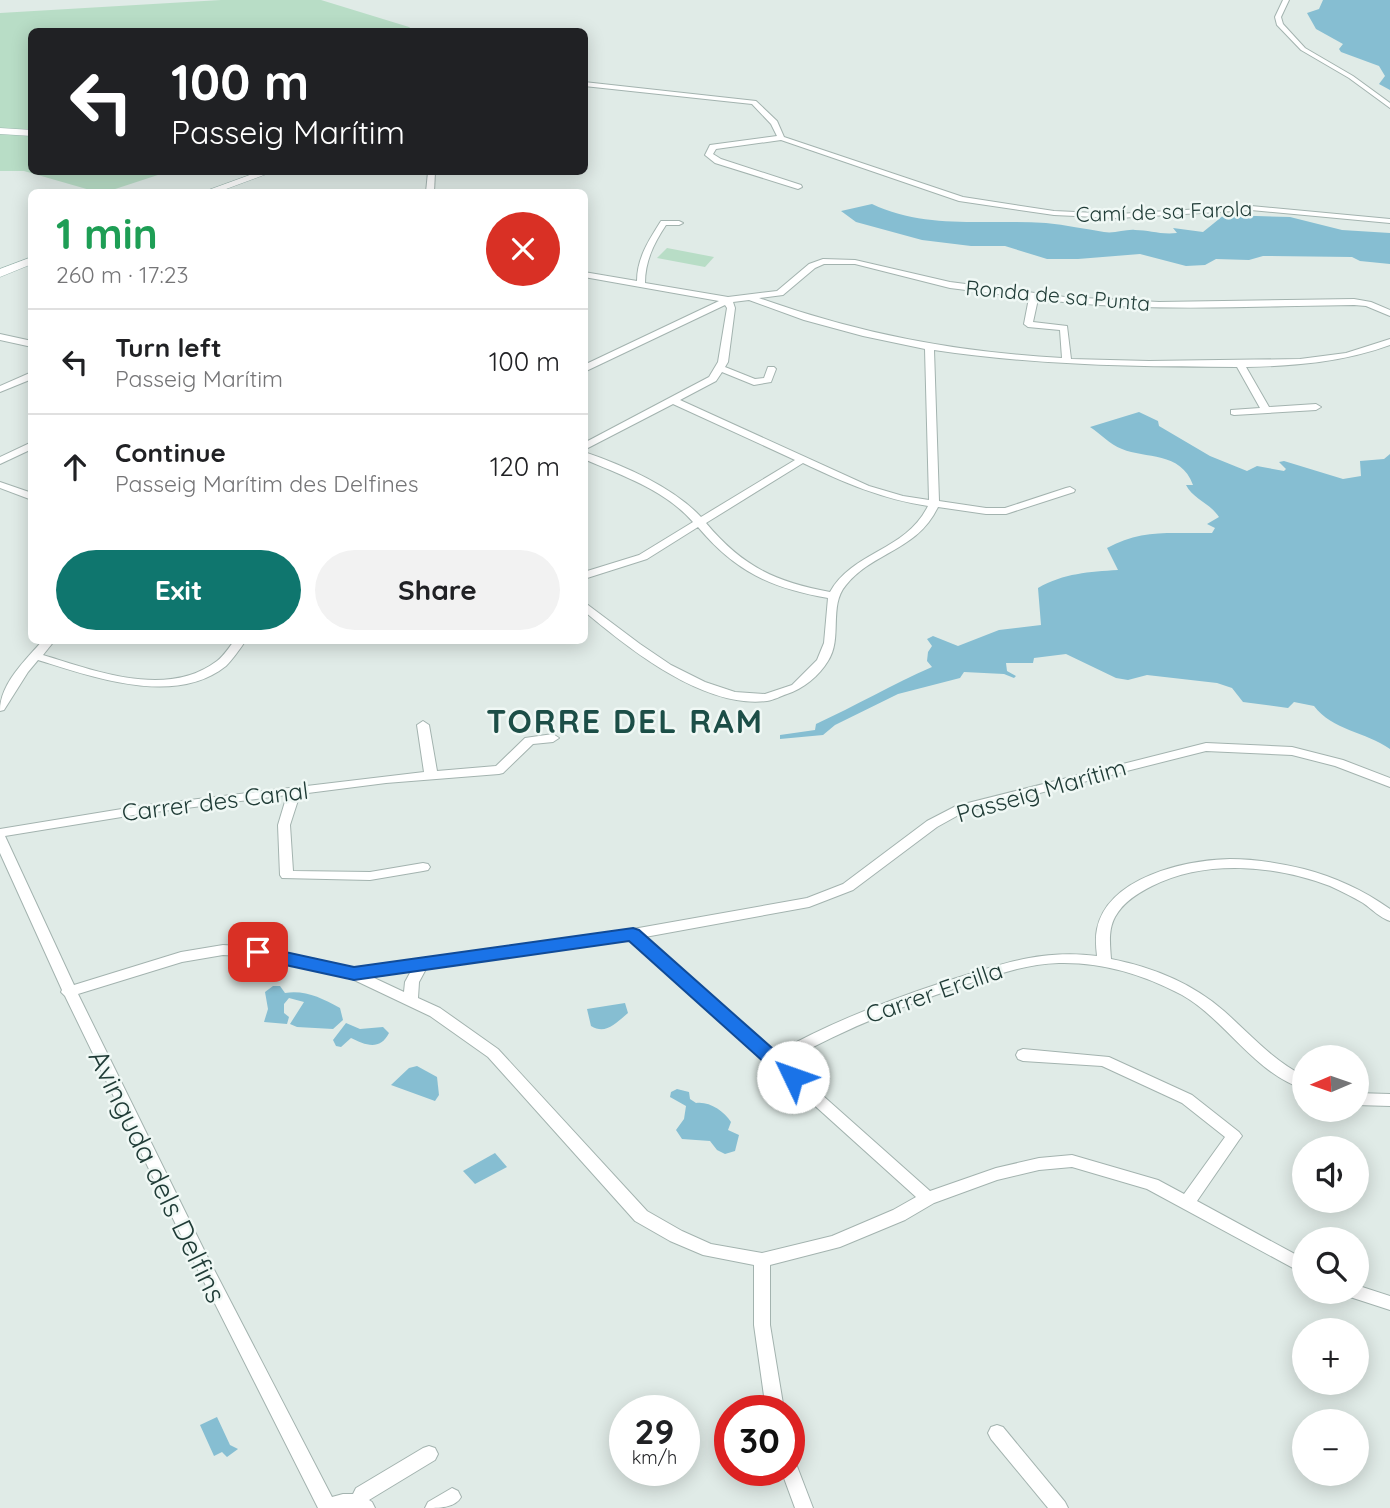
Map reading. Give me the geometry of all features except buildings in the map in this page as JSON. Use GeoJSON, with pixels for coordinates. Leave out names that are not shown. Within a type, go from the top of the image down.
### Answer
{"type":"FeatureCollection","features":[{"type":"Feature","properties":{"kind":"street"},"geometry":{"type":"LineString","coordinates":[[1286,0],[1278,17],[1280,25],[1303,49],[1351,77],[1390,106]]}},
{"type":"Feature","properties":{"kind":"street"},"geometry":{"type":"LineString","coordinates":[[588,84],[754,102],[774,123],[781,138],[723,143],[713,146],[709,155],[718,161],[797,187]]}},
{"type":"Feature","properties":{"kind":"street"},"geometry":{"type":"LineString","coordinates":[[0,131],[28,133]]}},
{"type":"Feature","properties":{"kind":"street","name":"Camí de sa Farola"},"geometry":{"type":"LineString","coordinates":[[781,138],[962,199],[1054,213],[1118,216],[1251,208],[1390,221]]}},
{"type":"Feature","properties":{"kind":"street"},"geometry":{"type":"LineString","coordinates":[[230,185],[246,175]]}},
{"type":"Feature","properties":{"kind":"street"},"geometry":{"type":"LineString","coordinates":[[218,189],[258,175]]}},
{"type":"Feature","properties":{"kind":"street"},"geometry":{"type":"LineString","coordinates":[[641,284],[642,264],[650,243],[664,223],[679,223]]}},
{"type":"Feature","properties":{"kind":"street","name":"Ronda de sa Punta"},"geometry":{"type":"LineString","coordinates":[[780,293],[812,266],[838,260],[950,285],[1034,298],[1159,305],[1354,302],[1368,304],[1390,313]]}},
{"type":"Feature","properties":{"kind":"street"},"geometry":{"type":"LineString","coordinates":[[0,273],[28,262]]}},
{"type":"Feature","properties":{"kind":"street"},"geometry":{"type":"LineString","coordinates":[[588,275],[728,300],[780,293],[777,309]]}},
{"type":"Feature","properties":{"kind":"street"},"geometry":{"type":"LineString","coordinates":[[750,298],[855,334],[929,347],[1067,361],[1240,364],[1323,358],[1373,349],[1390,342]]}},
{"type":"Feature","properties":{"kind":"street"},"geometry":{"type":"LineString","coordinates":[[1034,298],[1028,324],[1064,328],[1067,361]]}},
{"type":"Feature","properties":{"kind":"street"},"geometry":{"type":"LineString","coordinates":[[588,445],[676,401],[713,379],[720,368],[731,308],[728,300]]}},
{"type":"Feature","properties":{"kind":"street"},"geometry":{"type":"LineString","coordinates":[[588,367],[728,300]]}},
{"type":"Feature","properties":{"kind":"street"},"geometry":{"type":"LineString","coordinates":[[0,337],[28,343]]}},
{"type":"Feature","properties":{"kind":"street"},"geometry":{"type":"LineString","coordinates":[[588,608],[631,645],[657,662],[716,692],[747,698],[789,690],[816,669],[828,651],[833,596],[857,568],[917,533],[929,519],[934,505],[929,347]]}},
{"type":"Feature","properties":{"kind":"street"},"geometry":{"type":"LineString","coordinates":[[1240,364],[1266,410]]}},
{"type":"Feature","properties":{"kind":"street"},"geometry":{"type":"LineString","coordinates":[[720,368],[754,382],[768,380],[771,369]]}},
{"type":"Feature","properties":{"kind":"street"},"geometry":{"type":"LineString","coordinates":[[0,389],[28,377]]}},
{"type":"Feature","properties":{"kind":"street"},"geometry":{"type":"LineString","coordinates":[[676,401],[864,488],[934,505],[1006,511],[1070,490]]}},
{"type":"Feature","properties":{"kind":"street"},"geometry":{"type":"LineString","coordinates":[[1234,412],[1316,407]]}},
{"type":"Feature","properties":{"kind":"street"},"geometry":{"type":"LineString","coordinates":[[0,461],[28,447]]}},
{"type":"Feature","properties":{"kind":"street"},"geometry":{"type":"LineString","coordinates":[[588,457],[657,488],[683,505],[758,577],[783,587],[833,596]]}},
{"type":"Feature","properties":{"kind":"street"},"geometry":{"type":"LineString","coordinates":[[588,575],[643,557],[801,460]]}},
{"type":"Feature","properties":{"kind":"street"},"geometry":{"type":"LineString","coordinates":[[0,485],[28,496]]}},
{"type":"Feature","properties":{"kind":"street"},"geometry":{"type":"LineString","coordinates":[[0,707],[23,670],[46,644]]}},
{"type":"Feature","properties":{"kind":"street"},"geometry":{"type":"LineString","coordinates":[[36,656],[149,685],[203,675],[224,663],[238,644]]}},
{"type":"Feature","properties":{"kind":"street"},"geometry":{"type":"LineString","coordinates":[[423,724],[431,775]]}},
{"type":"Feature","properties":{"kind":"street","name":"Carrer des Canal"},"geometry":{"type":"LineString","coordinates":[[0,833],[140,810],[431,775],[499,770],[529,741],[553,738]]}},
{"type":"Feature","properties":{"kind":"street","name":"Passeig Marítim"},"geometry":{"type":"LineString","coordinates":[[354,974],[633,934],[809,902],[848,887],[908,845],[932,824],[960,808],[1206,747],[1292,751],[1339,763],[1390,783]]}},
{"type":"Feature","properties":{"kind":"street"},"geometry":{"type":"LineString","coordinates":[[295,791],[284,825],[287,875],[370,876],[423,867]]}},
{"type":"Feature","properties":{"kind":"street","name":"Avinguda dels Delfins"},"geometry":{"type":"LineString","coordinates":[[0,839],[68,992],[223,1308],[328,1508]]}},
{"type":"Feature","properties":{"kind":"street"},"geometry":{"type":"LineString","coordinates":[[1104,962],[1104,928],[1113,908],[1149,880],[1191,867],[1230,863],[1283,868],[1353,891],[1390,916]]}},
{"type":"Feature","properties":{"kind":"street"},"geometry":{"type":"LineString","coordinates":[[633,934],[928,1198]]}},
{"type":"Feature","properties":{"kind":"street"},"geometry":{"type":"LineString","coordinates":[[68,992],[181,957],[223,950],[258,952],[354,974],[435,1012],[493,1053],[641,1216],[676,1236],[709,1250],[762,1260],[834,1242],[899,1215],[928,1198],[996,1174],[1038,1164],[1072,1161],[1152,1184],[1292,1260]]}},
{"type":"Feature","properties":{"kind":"street","name":"Carrer Ercilla"},"geometry":{"type":"LineString","coordinates":[[774,1060],[822,1032],[883,1007],[1002,968],[1041,959],[1104,962],[1154,977],[1189,993],[1218,1013],[1266,1061],[1292,1076]]}},
{"type":"Feature","properties":{"kind":"street"},"geometry":{"type":"LineString","coordinates":[[411,1001],[412,982],[421,966]]}},
{"type":"Feature","properties":{"kind":"street"},"geometry":{"type":"LineString","coordinates":[[1023,1055],[1104,1061],[1187,1099],[1234,1136],[1187,1203]]}},
{"type":"Feature","properties":{"kind":"street"},"geometry":{"type":"LineString","coordinates":[[1369,1099],[1390,1100]]}},
{"type":"Feature","properties":{"kind":"street"},"geometry":{"type":"LineString","coordinates":[[762,1260],[762,1325],[773,1395]]}},
{"type":"Feature","properties":{"kind":"street"},"geometry":{"type":"LineString","coordinates":[[1369,1296],[1390,1303]]}},
{"type":"Feature","properties":{"kind":"street"},"geometry":{"type":"LineString","coordinates":[[998,1433],[1059,1508]]}},
{"type":"Feature","properties":{"kind":"street"},"geometry":{"type":"LineString","coordinates":[[328,1508],[344,1502],[362,1506],[362,1494],[429,1454]]}},
{"type":"Feature","properties":{"kind":"street"},"geometry":{"type":"LineString","coordinates":[[796,1486],[804,1508]]}},
{"type":"Feature","properties":{"kind":"street"},"geometry":{"type":"LineString","coordinates":[[434,1508],[452,1497]]}},
{"type":"Feature","properties":{"kind":"green space"},"geometry":{"type":"Polygon","coordinates":[[[221,0],[321,0],[410,28],[28,28],[28,172],[0,171],[0,13],[221,0]]]}},
{"type":"Feature","properties":{"kind":"green space"},"geometry":{"type":"Polygon","coordinates":[[[38,175],[158,175],[115,189],[87,189],[38,175]]]}},
{"type":"Feature","properties":{"kind":"green space"},"geometry":{"type":"Polygon","coordinates":[[[667,248],[714,257],[705,267],[657,258],[667,248]]]}},
{"type":"Feature","properties":{"kind":"water"},"geometry":{"type":"Polygon","coordinates":[[[1323,0],[1390,0],[1390,90],[1379,84],[1385,76],[1379,66],[1341,52],[1339,49],[1343,44],[1316,29],[1307,13],[1319,9],[1323,0]]]}},
{"type":"Feature","properties":{"kind":"water"},"geometry":{"type":"Polygon","coordinates":[[[872,204],[893,212],[935,220],[1046,223],[1108,232],[1140,230],[1177,233],[1173,228],[1203,232],[1224,215],[1290,217],[1342,230],[1390,233],[1390,264],[1360,261],[1352,257],[1263,256],[1249,260],[1216,259],[1205,265],[1186,266],[1140,254],[1047,259],[1005,246],[971,246],[922,240],[856,222],[841,211],[872,204]]]}},
{"type":"Feature","properties":{"kind":"water"},"geometry":{"type":"Polygon","coordinates":[[[1139,412],[1158,421],[1159,426],[1210,456],[1247,471],[1257,466],[1284,471],[1286,469],[1279,462],[1284,461],[1343,479],[1361,476],[1360,461],[1384,459],[1390,454],[1390,749],[1340,726],[1314,706],[1294,702],[1288,708],[1243,702],[1232,688],[1217,683],[1147,675],[1128,680],[1116,678],[1066,654],[1034,658],[1033,663],[1006,663],[1007,671],[1016,676],[1014,678],[1004,674],[964,672],[960,678],[898,694],[835,725],[823,735],[780,739],[780,735],[815,730],[816,724],[932,667],[927,661],[932,646],[927,639],[933,636],[958,646],[999,630],[1041,625],[1038,588],[1067,576],[1118,570],[1107,548],[1133,537],[1158,533],[1212,533],[1215,528],[1207,524],[1219,517],[1189,490],[1186,485],[1193,485],[1180,466],[1162,458],[1122,449],[1090,427],[1139,412]]]}},
{"type":"Feature","properties":{"kind":"water"},"geometry":{"type":"Polygon","coordinates":[[[273,986],[280,986],[285,993],[307,994],[326,1001],[340,1008],[343,1020],[333,1029],[297,1027],[290,1024],[304,1002],[289,998],[284,1004],[284,1013],[289,1017],[287,1024],[264,1022],[268,1009],[265,992],[273,986]]]}},
{"type":"Feature","properties":{"kind":"water"},"geometry":{"type":"Polygon","coordinates":[[[625,1003],[628,1013],[615,1024],[601,1029],[591,1026],[587,1009],[625,1003]]]}},
{"type":"Feature","properties":{"kind":"water"},"geometry":{"type":"Polygon","coordinates":[[[346,1023],[360,1029],[383,1027],[389,1033],[377,1044],[367,1044],[351,1038],[341,1047],[336,1046],[333,1040],[346,1023]]]}},
{"type":"Feature","properties":{"kind":"water"},"geometry":{"type":"Polygon","coordinates":[[[417,1066],[437,1077],[439,1095],[435,1101],[391,1085],[409,1068],[417,1066]]]}},
{"type":"Feature","properties":{"kind":"water"},"geometry":{"type":"Polygon","coordinates":[[[677,1089],[689,1092],[690,1099],[696,1103],[711,1105],[728,1118],[731,1122],[728,1130],[739,1135],[735,1151],[725,1154],[717,1150],[710,1141],[682,1139],[676,1130],[684,1119],[686,1106],[670,1097],[671,1092],[677,1089]]]}},
{"type":"Feature","properties":{"kind":"water"},"geometry":{"type":"Polygon","coordinates":[[[495,1153],[507,1167],[475,1184],[463,1171],[495,1153]]]}},
{"type":"Feature","properties":{"kind":"water"},"geometry":{"type":"Polygon","coordinates":[[[217,1417],[230,1445],[238,1449],[227,1457],[222,1452],[214,1456],[200,1425],[217,1417]]]}},
{"type":"Feature","properties":{"kind":"district","name":"TORRE DEL RAM"},"geometry":{"type":"Point","coordinates":[625,721]}},
{"type":"Feature","properties":{"kind":"route"},"geometry":{"type":"LineString","coordinates":[[258,952],[354,974],[633,934],[793,1077]]}}]}
